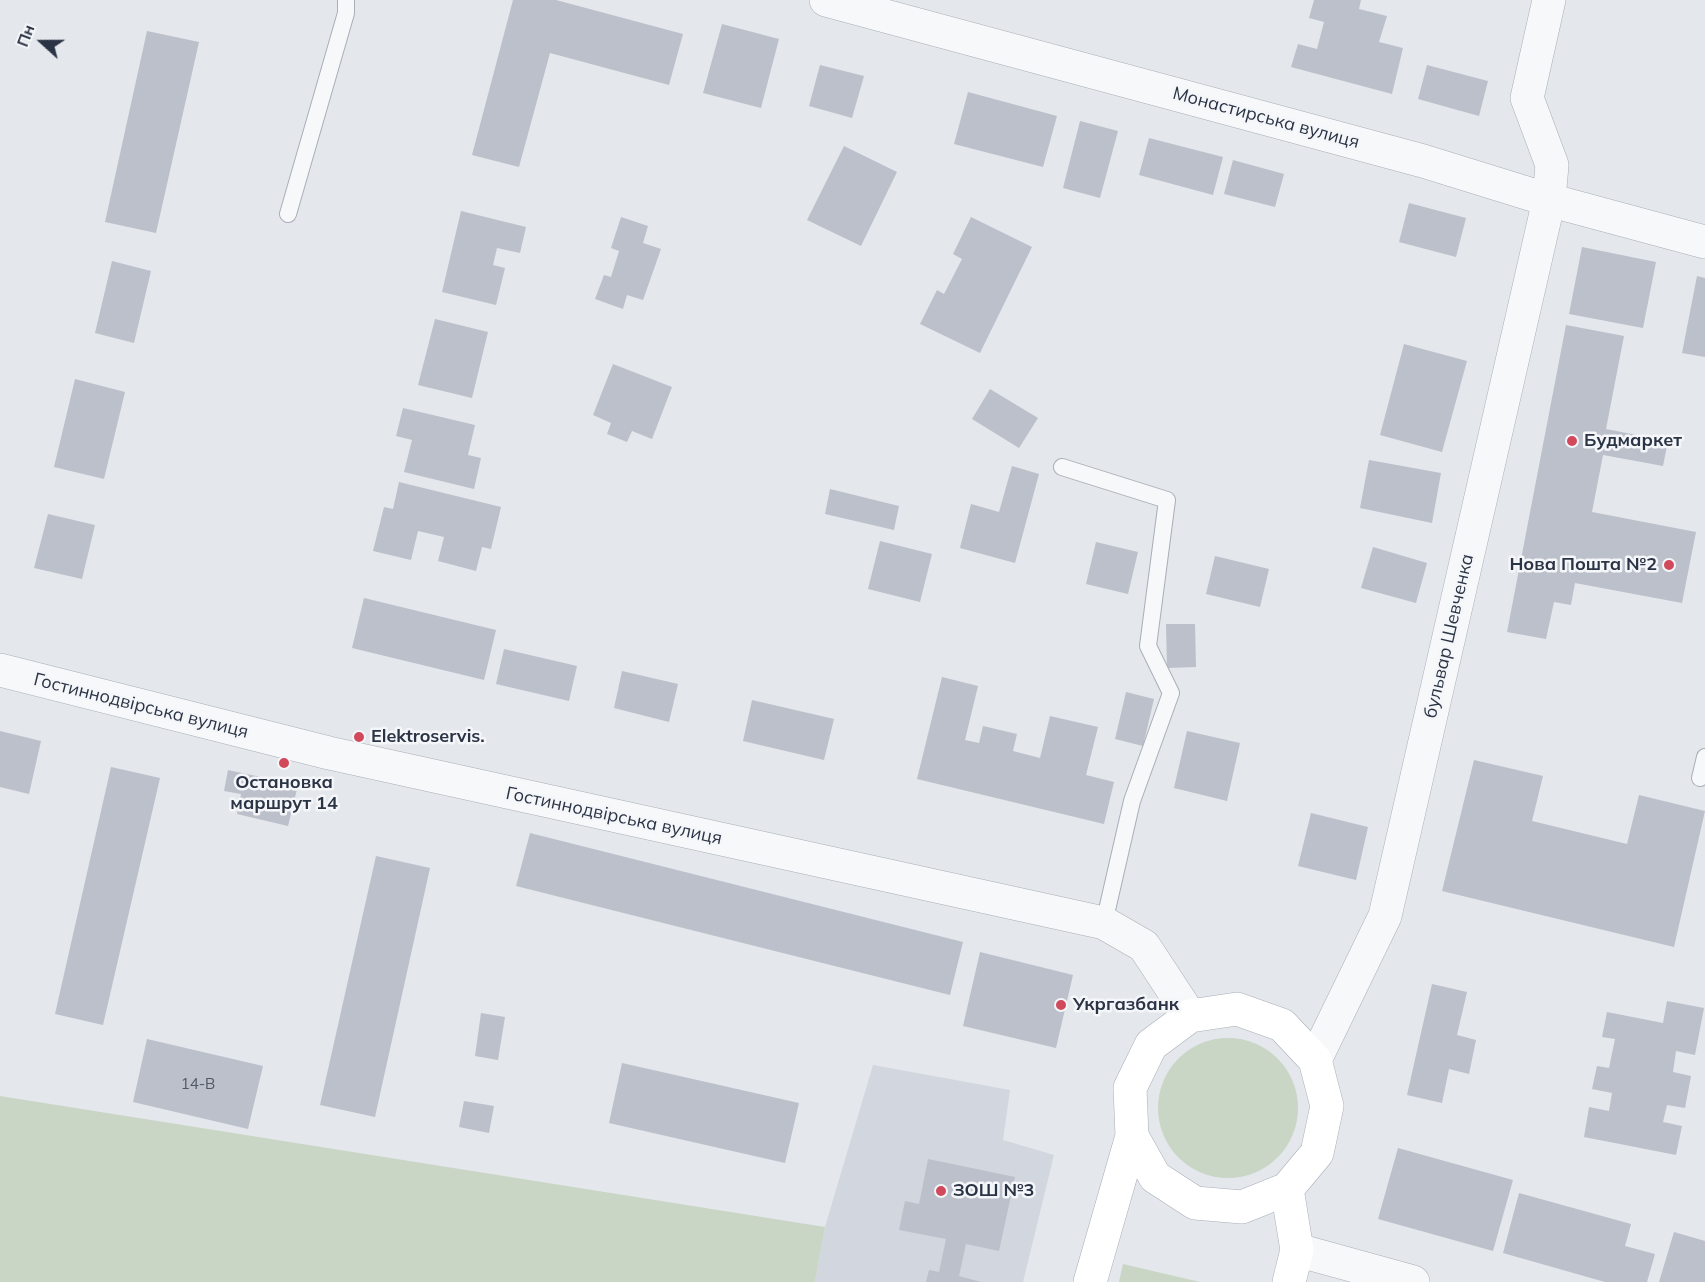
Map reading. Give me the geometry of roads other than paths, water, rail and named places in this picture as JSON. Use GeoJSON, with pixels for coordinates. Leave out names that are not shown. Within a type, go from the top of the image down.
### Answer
{"type":"FeatureCollection","features":[{"type":"Feature","properties":{"kind":"main road"},"geometry":{"type":"LineString","coordinates":[[1090,1282],[1132,1136],[1130,1088],[1151,1045],[1190,1016],[1237,1009],[1282,1025],[1315,1060],[1328,1106],[1317,1153],[1287,1190],[1242,1207],[1195,1203],[1155,1177],[1132,1136]]}},
{"type":"Feature","properties":{"kind":"main road"},"geometry":{"type":"LineString","coordinates":[[1287,1190],[1297,1250],[1289,1282]]}},
{"type":"Feature","properties":{"kind":"street","name":"Монастирська вулиця"},"geometry":{"type":"LineString","coordinates":[[826,0],[1423,161],[1549,200],[1705,242]]}},
{"type":"Feature","properties":{"kind":"street","name":"бульвар Шевченка"},"geometry":{"type":"LineString","coordinates":[[1315,1060],[1385,916],[1549,200],[1552,165],[1527,98],[1549,0]]}},
{"type":"Feature","properties":{"kind":"street","name":"Гостиннодвірська вулиця"},"geometry":{"type":"LineString","coordinates":[[0,670],[329,753],[1104,923],[1144,946],[1190,1016]]}},
{"type":"Feature","properties":{"kind":"street"},"geometry":{"type":"LineString","coordinates":[[1297,1250],[1413,1282]]}},
{"type":"Feature","properties":{"kind":"lane"},"geometry":{"type":"LineString","coordinates":[[288,214],[346,14],[346,0]]}},
{"type":"Feature","properties":{"kind":"lane"},"geometry":{"type":"LineString","coordinates":[[1062,466],[1167,500],[1148,646],[1171,693],[1132,801],[1104,923]]}},
{"type":"Feature","properties":{"kind":"lane"},"geometry":{"type":"LineString","coordinates":[[1700,778],[1705,757]]}},
{"type":"Feature","properties":{"kind":"place","name":"Будмаркет"},"geometry":{"type":"Point","coordinates":[1572,441]}},
{"type":"Feature","properties":{"kind":"place","name":"Нова Пошта №2"},"geometry":{"type":"Point","coordinates":[1669,565]}},
{"type":"Feature","properties":{"kind":"place","name":"Elektroservis."},"geometry":{"type":"Point","coordinates":[359,737]}},
{"type":"Feature","properties":{"kind":"place","name":"Остановка маршрут 14"},"geometry":{"type":"Point","coordinates":[284,763]}},
{"type":"Feature","properties":{"kind":"place","name":"Укргазбанк"},"geometry":{"type":"Point","coordinates":[1061,1005]}},
{"type":"Feature","properties":{"kind":"place","name":"ЗОШ №3"},"geometry":{"type":"Point","coordinates":[941,1191]}}]}
